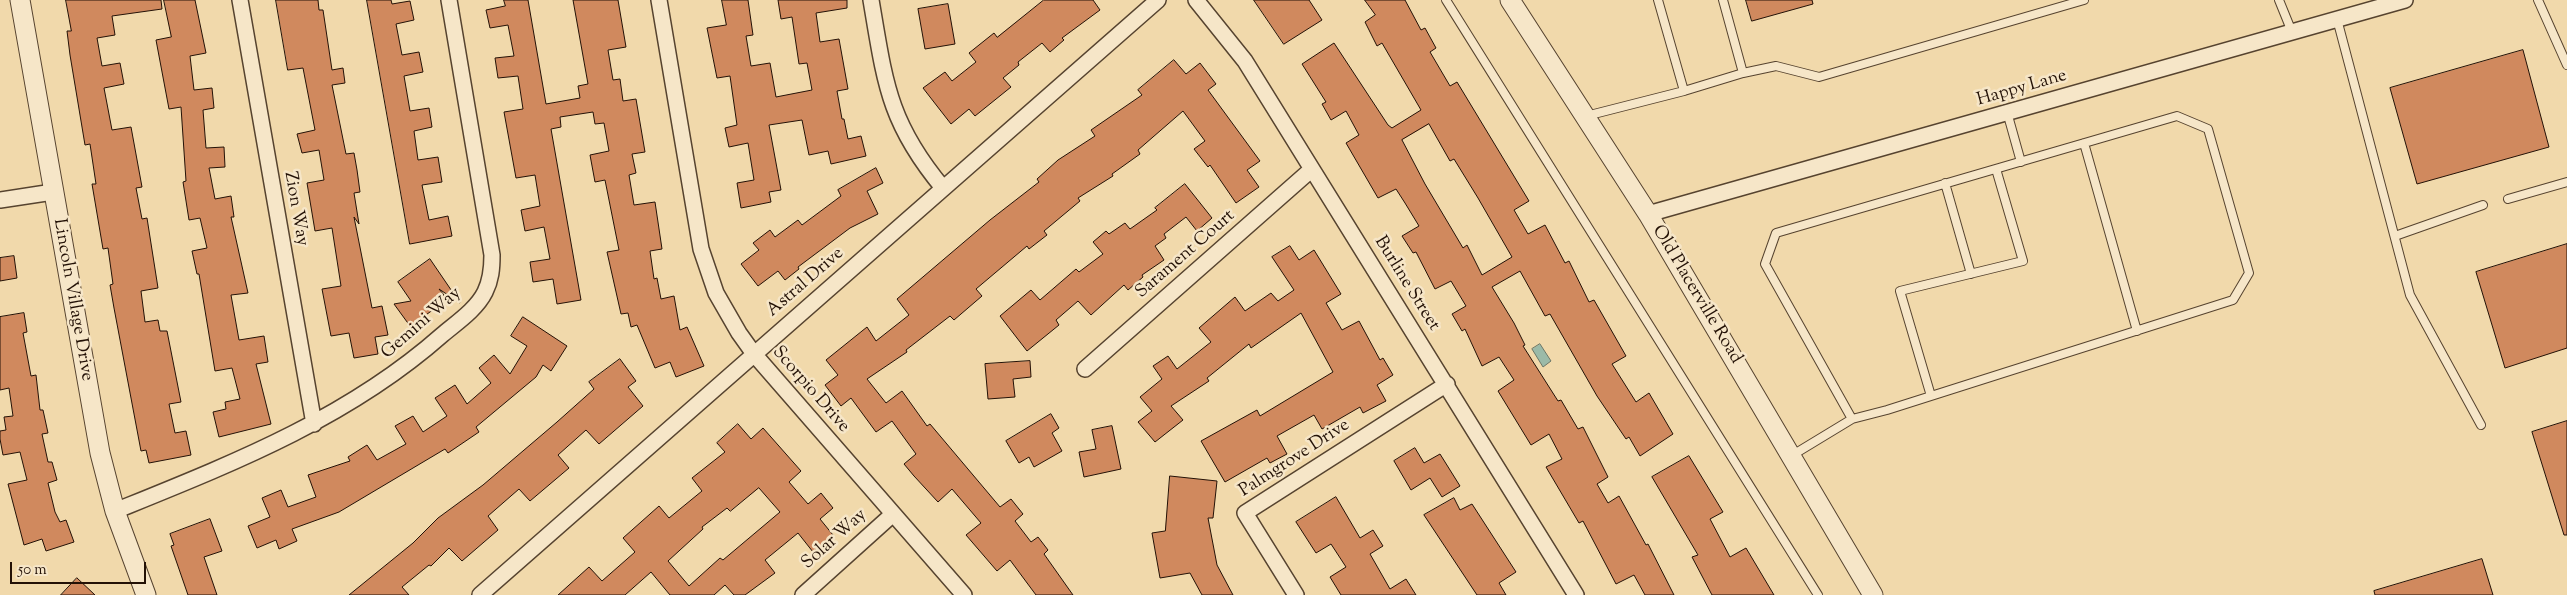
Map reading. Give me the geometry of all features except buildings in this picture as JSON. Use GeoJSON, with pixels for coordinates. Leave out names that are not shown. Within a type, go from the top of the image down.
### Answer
{"type":"FeatureCollection","features":[{"type":"Feature","properties":{"kind":"street","name":"Lincoln Village Drive"},"geometry":{"type":"LineString","coordinates":[[20,0],[90,404],[115,511],[146,595]]}},
{"type":"Feature","properties":{"kind":"street","name":"Zion Way"},"geometry":{"type":"LineString","coordinates":[[240,0],[314,424]]}},
{"type":"Feature","properties":{"kind":"street","name":"Gemini Way"},"geometry":{"type":"LineString","coordinates":[[115,511],[262,450],[354,401],[425,351],[472,309],[484,294],[491,275],[492,256],[449,0]]}},
{"type":"Feature","properties":{"kind":"street","name":"Scorpio Drive"},"geometry":{"type":"LineString","coordinates":[[660,0],[701,249],[716,293],[738,333],[754,354],[964,595]]}},
{"type":"Feature","properties":{"kind":"street"},"geometry":{"type":"LineString","coordinates":[[871,0],[883,73],[895,114],[914,152],[943,188]]}},
{"type":"Feature","properties":{"kind":"street","name":"Astral Drive"},"geometry":{"type":"LineString","coordinates":[[480,595],[1158,0]]}},
{"type":"Feature","properties":{"kind":"street","name":"Burline Street"},"geometry":{"type":"LineString","coordinates":[[1196,0],[1236,49],[1447,384],[1576,595]]}},
{"type":"Feature","properties":{"kind":"street","name":"Old Placerville Road"},"geometry":{"type":"LineString","coordinates":[[1510,0],[1648,214],[1873,595]]}},
{"type":"Feature","properties":{"kind":"street","name":"Happy Lane"},"geometry":{"type":"LineString","coordinates":[[1648,214],[2405,0]]}},
{"type":"Feature","properties":{"kind":"street","name":"Sarament Court"},"geometry":{"type":"LineString","coordinates":[[1084,369],[1312,169]]}},
{"type":"Feature","properties":{"kind":"street"},"geometry":{"type":"LineString","coordinates":[[0,200],[53,192]]}},
{"type":"Feature","properties":{"kind":"street","name":"Palmgrove Drive"},"geometry":{"type":"LineString","coordinates":[[1296,595],[1245,513],[1447,384]]}},
{"type":"Feature","properties":{"kind":"street","name":"Solar Way"},"geometry":{"type":"LineString","coordinates":[[803,595],[893,514]]}},
{"type":"Feature","properties":{"kind":"lane"},"geometry":{"type":"LineString","coordinates":[[1446,0],[1818,595]]}},
{"type":"Feature","properties":{"kind":"lane"},"geometry":{"type":"LineString","coordinates":[[1658,0],[1684,91]]}},
{"type":"Feature","properties":{"kind":"lane"},"geometry":{"type":"LineString","coordinates":[[1723,0],[1743,73]]}},
{"type":"Feature","properties":{"kind":"lane"},"geometry":{"type":"LineString","coordinates":[[1584,117],[1684,91],[1743,73],[1776,66],[1819,77],[2084,0]]}},
{"type":"Feature","properties":{"kind":"lane"},"geometry":{"type":"LineString","coordinates":[[2279,0],[2292,32]]}},
{"type":"Feature","properties":{"kind":"lane"},"geometry":{"type":"LineString","coordinates":[[2538,0],[2567,65]]}},
{"type":"Feature","properties":{"kind":"lane"},"geometry":{"type":"LineString","coordinates":[[2337,19],[2410,294],[2481,425]]}},
{"type":"Feature","properties":{"kind":"lane"},"geometry":{"type":"LineString","coordinates":[[2007,112],[2021,162]]}},
{"type":"Feature","properties":{"kind":"lane"},"geometry":{"type":"LineString","coordinates":[[1791,456],[1852,419],[1931,396],[2233,300],[2249,273],[2208,129],[2177,116],[1776,233],[1765,264],[1852,419]]}},
{"type":"Feature","properties":{"kind":"lane"},"geometry":{"type":"LineString","coordinates":[[2084,143],[2137,331]]}},
{"type":"Feature","properties":{"kind":"lane"},"geometry":{"type":"LineString","coordinates":[[1931,396],[1900,291],[2023,261],[1996,169]]}},
{"type":"Feature","properties":{"kind":"lane"},"geometry":{"type":"LineString","coordinates":[[2508,199],[2567,182]]}},
{"type":"Feature","properties":{"kind":"lane"},"geometry":{"type":"LineString","coordinates":[[1945,184],[1971,274]]}},
{"type":"Feature","properties":{"kind":"lane"},"geometry":{"type":"LineString","coordinates":[[2395,236],[2483,205]]}},
{"type":"Feature","properties":{"kind":"shaded area"},"geometry":{"type":"Polygon","coordinates":[[[1540,344],[1551,361],[1543,367],[1532,349],[1540,344]]]}}]}
